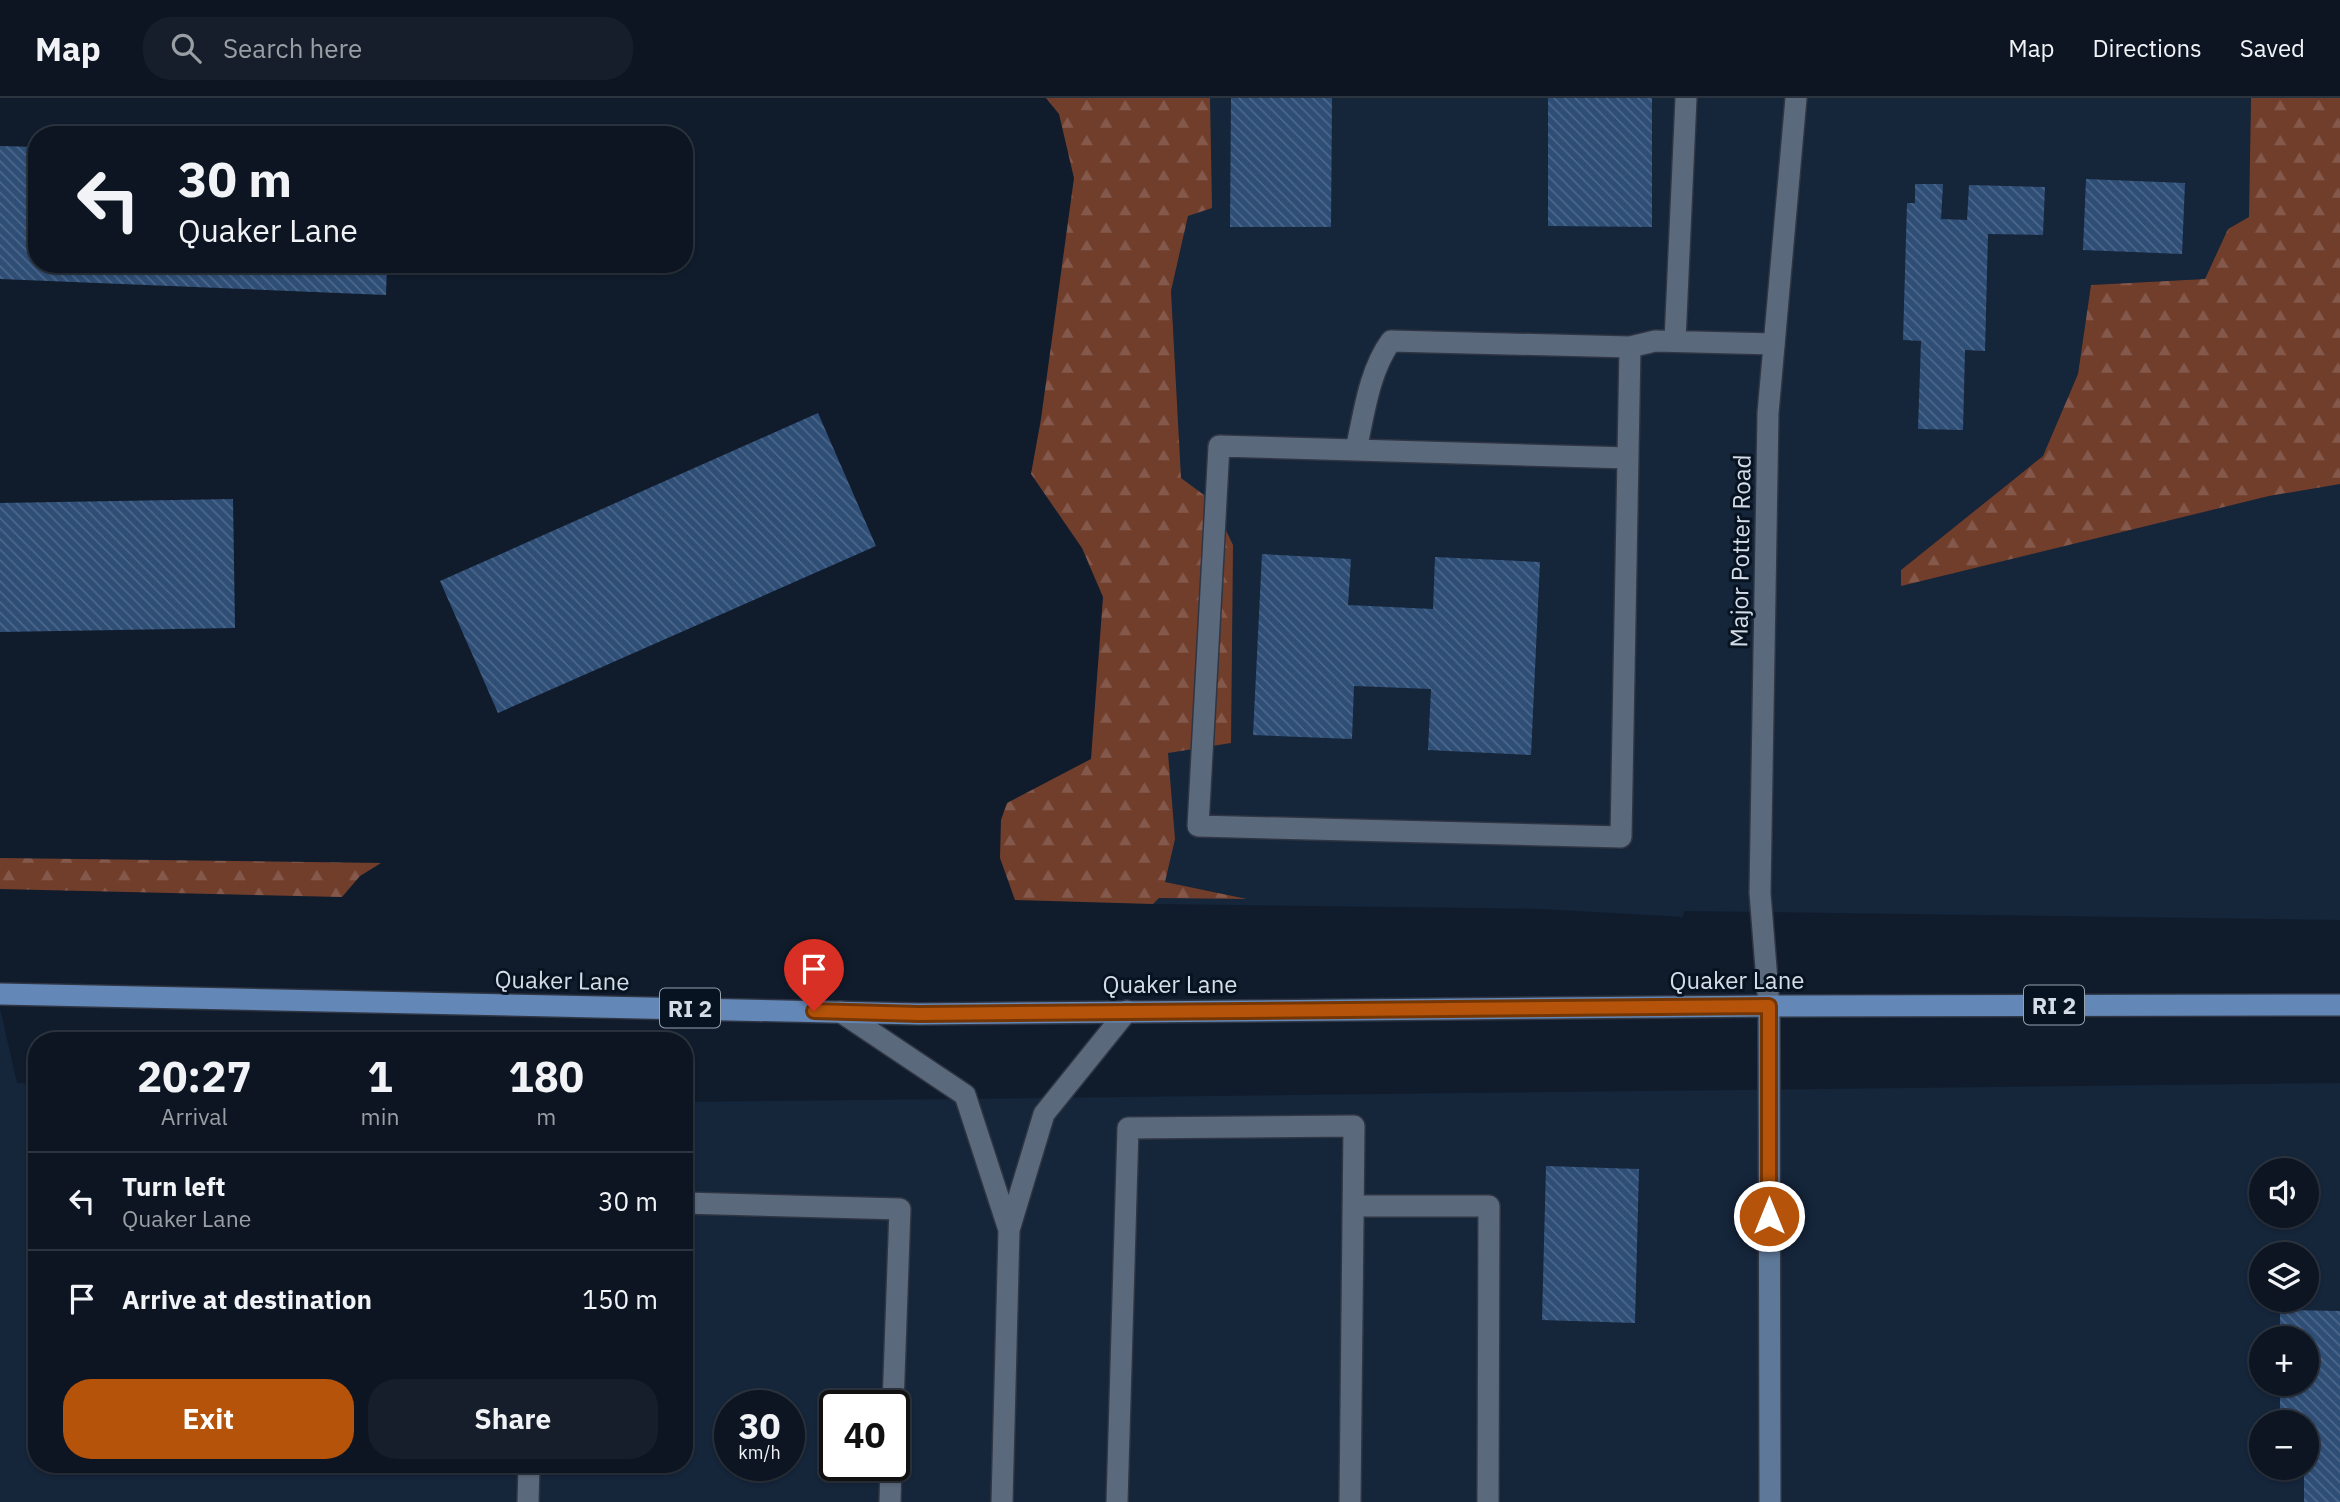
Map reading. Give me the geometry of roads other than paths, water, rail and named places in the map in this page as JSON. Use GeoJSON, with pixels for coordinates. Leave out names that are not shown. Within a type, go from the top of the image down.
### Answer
{"type":"FeatureCollection","features":[{"type":"Feature","properties":{"kind":"main road","name":"Quaker Lane"},"geometry":{"type":"LineString","coordinates":[[0,994],[919,1014],[1769,1006],[2340,1005]]}},
{"type":"Feature","properties":{"kind":"street"},"geometry":{"type":"LineString","coordinates":[[1675,341],[1686,98]]}},
{"type":"Feature","properties":{"kind":"street","name":"Major Potter Road"},"geometry":{"type":"LineString","coordinates":[[1769,1006],[1760,893],[1768,413],[1796,98]]}},
{"type":"Feature","properties":{"kind":"street"},"geometry":{"type":"LineString","coordinates":[[1356,450],[1371,384],[1382,354],[1391,341],[1630,346],[1655,341],[1774,344]]}},
{"type":"Feature","properties":{"kind":"street"},"geometry":{"type":"LineString","coordinates":[[1628,458],[1219,446],[1198,826],[1621,837],[1628,458],[1630,346]]}},
{"type":"Feature","properties":{"kind":"street"},"geometry":{"type":"LineString","coordinates":[[1769,1006],[1770,1502]]}},
{"type":"Feature","properties":{"kind":"street"},"geometry":{"type":"LineString","coordinates":[[1002,1502],[1009,1230],[1044,1114],[1126,1011]]}},
{"type":"Feature","properties":{"kind":"street"},"geometry":{"type":"LineString","coordinates":[[841,1012],[965,1096],[1009,1230]]}},
{"type":"Feature","properties":{"kind":"street"},"geometry":{"type":"LineString","coordinates":[[1117,1502],[1128,1128],[1354,1126],[1350,1502]]}},
{"type":"Feature","properties":{"kind":"street"},"geometry":{"type":"LineString","coordinates":[[693,1203],[900,1209],[894,1390]]}},
{"type":"Feature","properties":{"kind":"street"},"geometry":{"type":"LineString","coordinates":[[1353,1206],[1489,1206],[1488,1502]]}},
{"type":"Feature","properties":{"kind":"street"},"geometry":{"type":"LineString","coordinates":[[528,1502],[529,1473]]}},
{"type":"Feature","properties":{"kind":"street"},"geometry":{"type":"LineString","coordinates":[[890,1502],[891,1481]]}}]}
